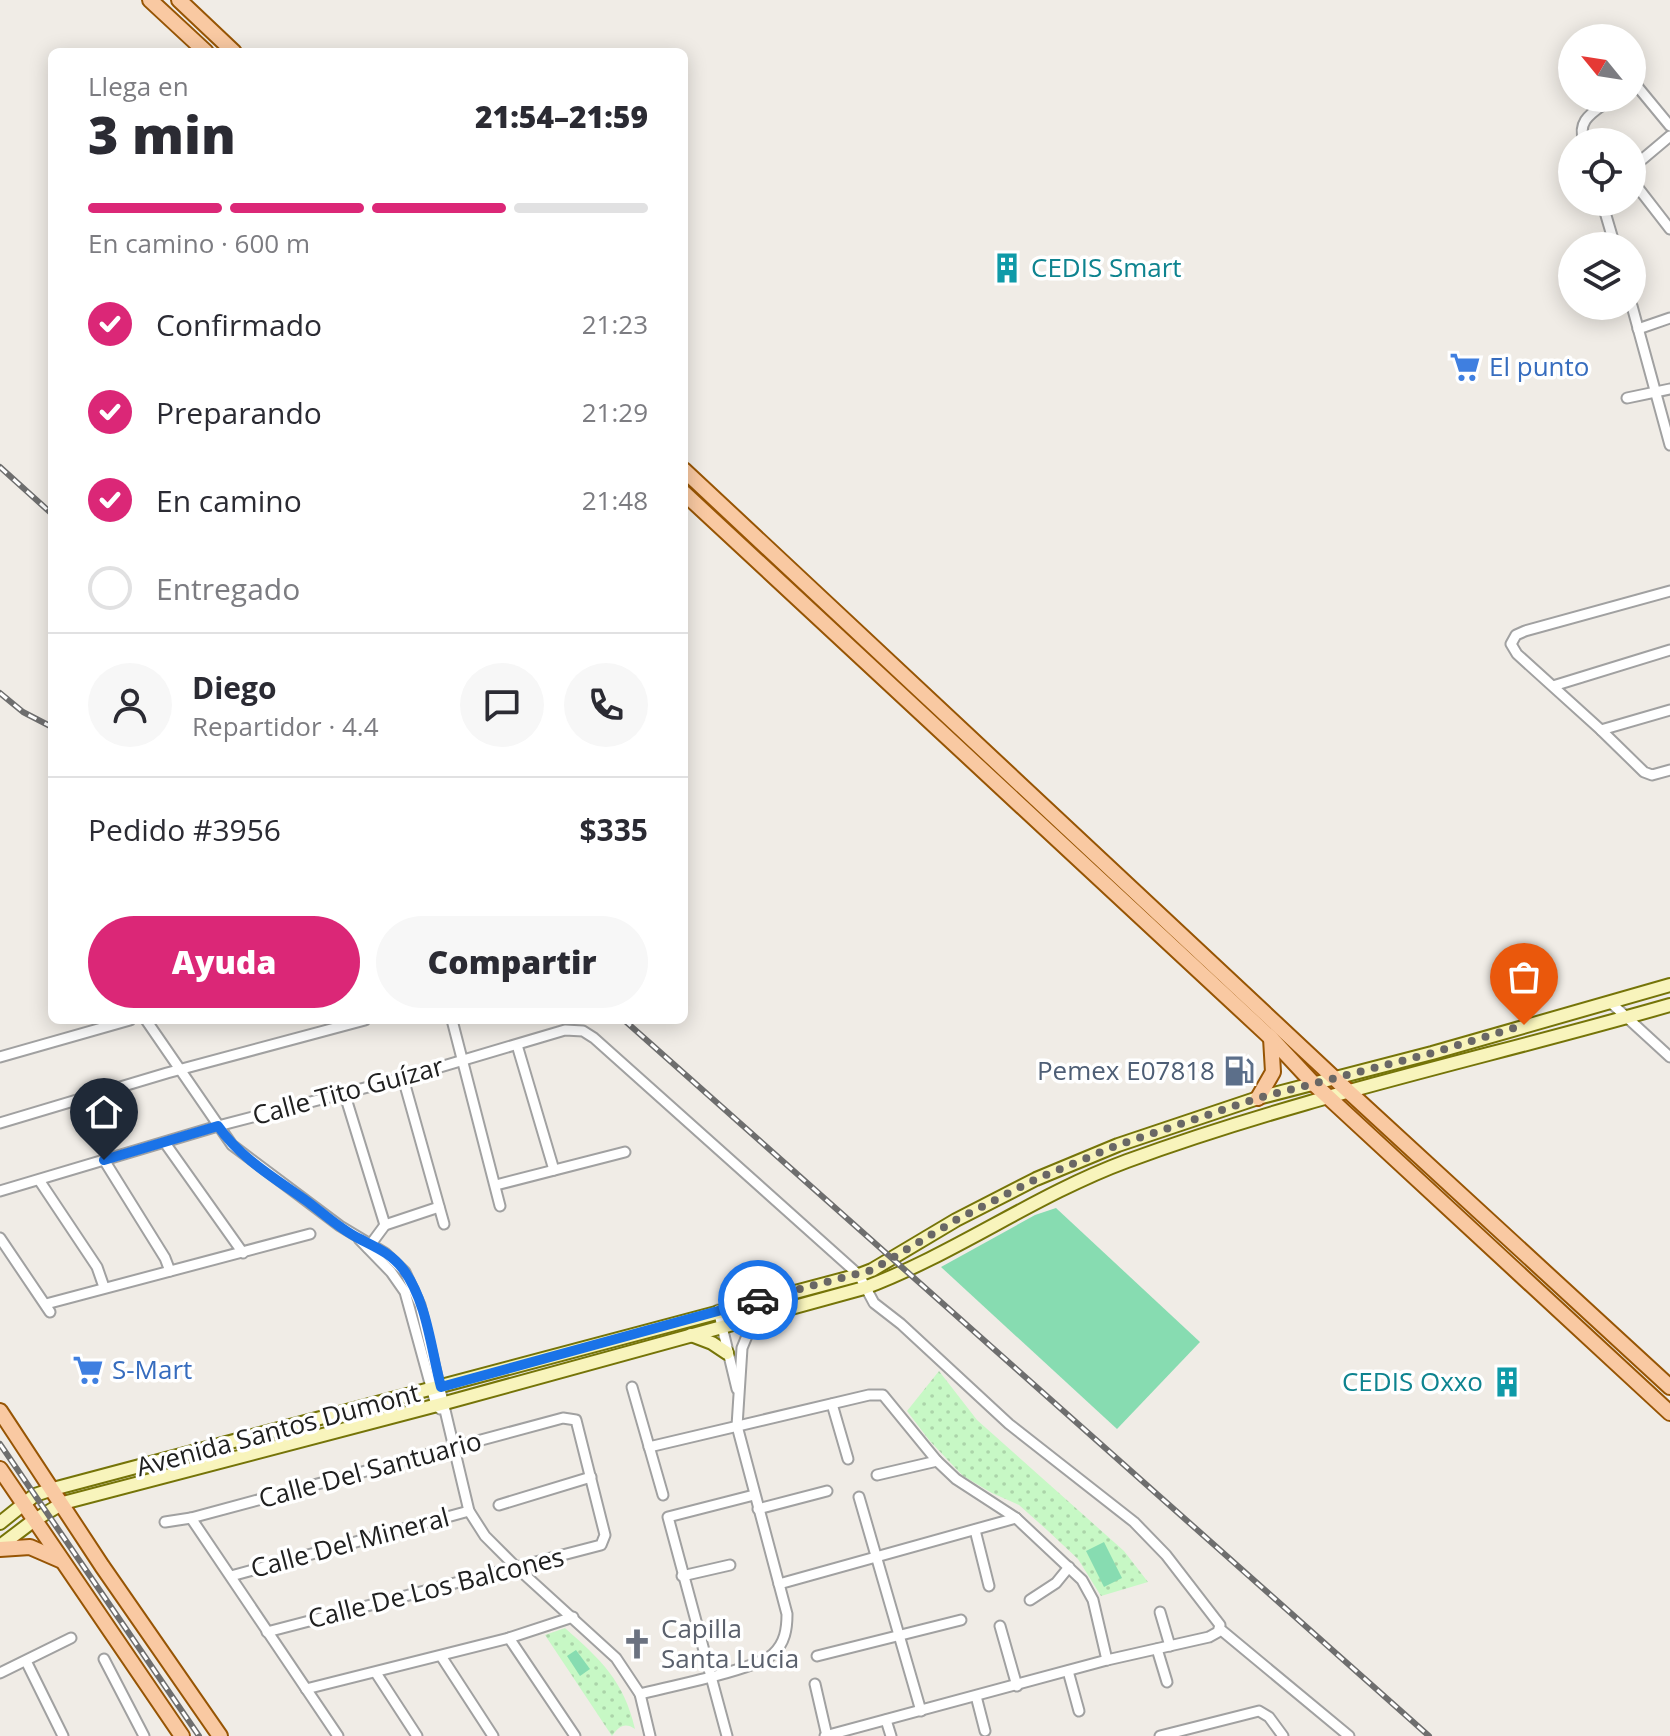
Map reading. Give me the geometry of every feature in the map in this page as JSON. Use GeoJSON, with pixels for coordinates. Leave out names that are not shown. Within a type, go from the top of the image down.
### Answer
{"type":"FeatureCollection","features":[{"type":"Feature","properties":{"kind":"main road"},"geometry":{"type":"LineString","coordinates":[[150,0],[202,48]]}},
{"type":"Feature","properties":{"kind":"main road"},"geometry":{"type":"LineString","coordinates":[[179,0],[230,48]]}},
{"type":"Feature","properties":{"kind":"main road"},"geometry":{"type":"LineString","coordinates":[[688,474],[1348,1091],[1670,1387]]}},
{"type":"Feature","properties":{"kind":"main road"},"geometry":{"type":"LineString","coordinates":[[688,497],[1670,1413]]}},
{"type":"Feature","properties":{"kind":"main road","name":"Avenida Santos Dumont"},"geometry":{"type":"LineString","coordinates":[[0,1523],[35,1495],[53,1489],[859,1275],[1036,1179],[1118,1145],[1258,1098],[1432,1053],[1670,985]]}},
{"type":"Feature","properties":{"kind":"main road","name":"Avenida Santos Dumont"},"geometry":{"type":"LineString","coordinates":[[0,1548],[33,1521],[63,1503],[442,1408],[864,1288],[1124,1162],[1328,1096],[1670,1005]]}},
{"type":"Feature","properties":{"kind":"main road"},"geometry":{"type":"LineString","coordinates":[[1258,1098],[1273,1072],[1271,1038]]}},
{"type":"Feature","properties":{"kind":"main road"},"geometry":{"type":"LineString","coordinates":[[1432,1053],[1435,1069]]}},
{"type":"Feature","properties":{"kind":"main road"},"geometry":{"type":"LineString","coordinates":[[691,1335],[727,1353]]}},
{"type":"Feature","properties":{"kind":"main road"},"geometry":{"type":"LineString","coordinates":[[0,1411],[102,1566],[220,1736]]}},
{"type":"Feature","properties":{"kind":"main road"},"geometry":{"type":"LineString","coordinates":[[0,1469],[182,1736]]}},
{"type":"Feature","properties":{"kind":"main road"},"geometry":{"type":"LineString","coordinates":[[0,1548],[30,1547],[60,1560]]}},
{"type":"Feature","properties":{"kind":"street"},"geometry":{"type":"LineString","coordinates":[[1646,97],[1670,126]]}},
{"type":"Feature","properties":{"kind":"street"},"geometry":{"type":"LineString","coordinates":[[1581,128],[1596,112]]}},
{"type":"Feature","properties":{"kind":"street"},"geometry":{"type":"LineString","coordinates":[[1646,156],[1670,136]]}},
{"type":"Feature","properties":{"kind":"street"},"geometry":{"type":"LineString","coordinates":[[1646,198],[1670,229]]}},
{"type":"Feature","properties":{"kind":"street"},"geometry":{"type":"LineString","coordinates":[[1638,329],[1670,318]]}},
{"type":"Feature","properties":{"kind":"street"},"geometry":{"type":"LineString","coordinates":[[1636,320],[1670,445]]}},
{"type":"Feature","properties":{"kind":"street"},"geometry":{"type":"LineString","coordinates":[[1627,398],[1670,389]]}},
{"type":"Feature","properties":{"kind":"street"},"geometry":{"type":"LineString","coordinates":[[1670,591],[1516,635],[1511,644],[1517,654],[1644,772],[1652,775],[1670,770]]}},
{"type":"Feature","properties":{"kind":"street"},"geometry":{"type":"LineString","coordinates":[[1553,686],[1670,650]]}},
{"type":"Feature","properties":{"kind":"street"},"geometry":{"type":"LineString","coordinates":[[1601,730],[1670,710]]}},
{"type":"Feature","properties":{"kind":"street"},"geometry":{"type":"LineString","coordinates":[[1610,1002],[1670,1057]]}},
{"type":"Feature","properties":{"kind":"street"},"geometry":{"type":"LineString","coordinates":[[0,1057],[116,1024]]}},
{"type":"Feature","properties":{"kind":"street"},"geometry":{"type":"LineString","coordinates":[[149,1024],[218,1126],[243,1155],[369,1246],[398,1263],[413,1287],[469,1511],[485,1536],[616,1658],[640,1694],[650,1736]]}},
{"type":"Feature","properties":{"kind":"street"},"geometry":{"type":"LineString","coordinates":[[0,1123],[350,1024]]}},
{"type":"Feature","properties":{"kind":"street"},"geometry":{"type":"LineString","coordinates":[[453,1024],[500,1206]]}},
{"type":"Feature","properties":{"kind":"street","name":"Calle Tito Guízar"},"geometry":{"type":"LineString","coordinates":[[0,1191],[218,1126],[574,1029],[594,1038],[859,1275]]}},
{"type":"Feature","properties":{"kind":"street"},"geometry":{"type":"LineString","coordinates":[[517,1045],[554,1170]]}},
{"type":"Feature","properties":{"kind":"street"},"geometry":{"type":"LineString","coordinates":[[403,1078],[444,1224]]}},
{"type":"Feature","properties":{"kind":"street"},"geometry":{"type":"LineString","coordinates":[[344,1092],[385,1225]]}},
{"type":"Feature","properties":{"kind":"street"},"geometry":{"type":"LineString","coordinates":[[165,1143],[243,1253]]}},
{"type":"Feature","properties":{"kind":"street"},"geometry":{"type":"LineString","coordinates":[[496,1185],[625,1152]]}},
{"type":"Feature","properties":{"kind":"street"},"geometry":{"type":"LineString","coordinates":[[104,1160],[170,1271]]}},
{"type":"Feature","properties":{"kind":"street"},"geometry":{"type":"LineString","coordinates":[[39,1180],[97,1267],[104,1287]]}},
{"type":"Feature","properties":{"kind":"street"},"geometry":{"type":"LineString","coordinates":[[369,1246],[385,1225],[439,1207]]}},
{"type":"Feature","properties":{"kind":"street"},"geometry":{"type":"LineString","coordinates":[[0,1238],[48,1308],[104,1287],[310,1234]]}},
{"type":"Feature","properties":{"kind":"street"},"geometry":{"type":"LineString","coordinates":[[859,1275],[874,1303],[1009,1424],[1134,1522],[1166,1555],[1218,1624],[1349,1736]]}},
{"type":"Feature","properties":{"kind":"street"},"geometry":{"type":"LineString","coordinates":[[718,1310],[738,1392]]}},
{"type":"Feature","properties":{"kind":"street"},"geometry":{"type":"LineString","coordinates":[[640,1694],[711,1677],[765,1659],[779,1646],[787,1627],[787,1614],[737,1426],[742,1348],[758,1317]]}},
{"type":"Feature","properties":{"kind":"street"},"geometry":{"type":"LineString","coordinates":[[632,1387],[663,1495]]}},
{"type":"Feature","properties":{"kind":"street"},"geometry":{"type":"LineString","coordinates":[[649,1447],[877,1394],[885,1396],[937,1461],[956,1479],[1016,1518],[1082,1580],[1093,1600],[1107,1660]]}},
{"type":"Feature","properties":{"kind":"street"},"geometry":{"type":"LineString","coordinates":[[832,1404],[848,1459]]}},
{"type":"Feature","properties":{"kind":"street","name":"Calle Del Santuario"},"geometry":{"type":"LineString","coordinates":[[165,1522],[191,1518],[563,1418],[573,1418],[577,1422],[591,1477]]}},
{"type":"Feature","properties":{"kind":"street"},"geometry":{"type":"LineString","coordinates":[[877,1475],[937,1461]]}},
{"type":"Feature","properties":{"kind":"street"},"geometry":{"type":"LineString","coordinates":[[499,1505],[591,1477]]}},
{"type":"Feature","properties":{"kind":"street","name":"Calle De Los Balcones"},"geometry":{"type":"LineString","coordinates":[[267,1632],[598,1547],[604,1542],[605,1535],[591,1477]]}},
{"type":"Feature","properties":{"kind":"street"},"geometry":{"type":"LineString","coordinates":[[758,1509],[827,1491]]}},
{"type":"Feature","properties":{"kind":"street"},"geometry":{"type":"LineString","coordinates":[[727,1736],[668,1517],[754,1495]]}},
{"type":"Feature","properties":{"kind":"street"},"geometry":{"type":"LineString","coordinates":[[859,1497],[921,1711]]}},
{"type":"Feature","properties":{"kind":"street","name":"Calle Del Mineral"},"geometry":{"type":"LineString","coordinates":[[231,1576],[469,1511]]}},
{"type":"Feature","properties":{"kind":"street"},"geometry":{"type":"LineString","coordinates":[[191,1518],[338,1736]]}},
{"type":"Feature","properties":{"kind":"street"},"geometry":{"type":"LineString","coordinates":[[779,1584],[1016,1518]]}},
{"type":"Feature","properties":{"kind":"street"},"geometry":{"type":"LineString","coordinates":[[975,1530],[989,1586]]}},
{"type":"Feature","properties":{"kind":"street"},"geometry":{"type":"LineString","coordinates":[[682,1576],[730,1565]]}},
{"type":"Feature","properties":{"kind":"street"},"geometry":{"type":"LineString","coordinates":[[1030,1600],[1056,1583],[1069,1567]]}},
{"type":"Feature","properties":{"kind":"street"},"geometry":{"type":"LineString","coordinates":[[1160,1612],[1170,1646]]}},
{"type":"Feature","properties":{"kind":"street"},"geometry":{"type":"LineString","coordinates":[[306,1689],[509,1638],[573,1617]]}},
{"type":"Feature","properties":{"kind":"street"},"geometry":{"type":"LineString","coordinates":[[817,1656],[961,1620]]}},
{"type":"Feature","properties":{"kind":"street"},"geometry":{"type":"LineString","coordinates":[[815,1684],[826,1736],[1107,1660],[1215,1635],[1218,1624]]}},
{"type":"Feature","properties":{"kind":"street"},"geometry":{"type":"LineString","coordinates":[[1000,1626],[1017,1686]]}},
{"type":"Feature","properties":{"kind":"street"},"geometry":{"type":"LineString","coordinates":[[0,1673],[71,1638]]}},
{"type":"Feature","properties":{"kind":"street"},"geometry":{"type":"LineString","coordinates":[[509,1638],[575,1736]]}},
{"type":"Feature","properties":{"kind":"street"},"geometry":{"type":"LineString","coordinates":[[1157,1649],[1167,1682]]}},
{"type":"Feature","properties":{"kind":"street"},"geometry":{"type":"LineString","coordinates":[[441,1656],[493,1736]]}},
{"type":"Feature","properties":{"kind":"street"},"geometry":{"type":"LineString","coordinates":[[104,1659],[144,1736]]}},
{"type":"Feature","properties":{"kind":"street"},"geometry":{"type":"LineString","coordinates":[[26,1661],[63,1736]]}},
{"type":"Feature","properties":{"kind":"street"},"geometry":{"type":"LineString","coordinates":[[1068,1671],[1079,1711]]}},
{"type":"Feature","properties":{"kind":"street"},"geometry":{"type":"LineString","coordinates":[[376,1673],[417,1736]]}},
{"type":"Feature","properties":{"kind":"street"},"geometry":{"type":"LineString","coordinates":[[976,1696],[985,1731]]}},
{"type":"Feature","properties":{"kind":"street"},"geometry":{"type":"LineString","coordinates":[[1160,1736],[1184,1733],[1259,1711],[1269,1717],[1283,1736]]}},
{"type":"Feature","properties":{"kind":"street"},"geometry":{"type":"LineString","coordinates":[[886,1720],[891,1736]]}},
{"type":"Feature","properties":{"kind":"green space"},"geometry":{"type":"Polygon","coordinates":[[[1056,1208],[1200,1342],[1117,1429],[941,1267],[1035,1215],[1056,1208]]]}},
{"type":"Feature","properties":{"kind":"green space"},"geometry":{"type":"Polygon","coordinates":[[[939,1371],[977,1420],[1124,1551],[1148,1582],[1101,1596],[1078,1559],[1019,1505],[963,1476],[907,1411],[939,1371]]]}},
{"type":"Feature","properties":{"kind":"green space"},"geometry":{"type":"Polygon","coordinates":[[[1104,1542],[1122,1578],[1104,1587],[1086,1551],[1104,1542]]]}},
{"type":"Feature","properties":{"kind":"green space"},"geometry":{"type":"Polygon","coordinates":[[[565,1628],[618,1684],[635,1729],[622,1726],[612,1736],[545,1635],[565,1628]]]}},
{"type":"Feature","properties":{"kind":"green space"},"geometry":{"type":"Polygon","coordinates":[[[576,1650],[590,1669],[580,1676],[567,1656],[576,1650]]]}},
{"type":"Feature","properties":{"kind":"railway"},"geometry":{"type":"LineString","coordinates":[[0,467],[48,510]]}},
{"type":"Feature","properties":{"kind":"railway"},"geometry":{"type":"LineString","coordinates":[[0,693],[23,712],[48,725]]}},
{"type":"Feature","properties":{"kind":"railway"},"geometry":{"type":"LineString","coordinates":[[628,1024],[1429,1736]]}},
{"type":"Feature","properties":{"kind":"railway"},"geometry":{"type":"LineString","coordinates":[[0,1444],[199,1736]]}},
{"type":"Feature","properties":{"kind":"way so far"},"geometry":{"type":"LineString","coordinates":[[758,1300],[872,1270],[956,1220],[1036,1179],[1118,1145],[1258,1098],[1432,1053],[1524,1025]]}},
{"type":"Feature","properties":{"kind":"place","name":"CEDIS Smart"},"geometry":{"type":"Point","coordinates":[1007,268]}},
{"type":"Feature","properties":{"kind":"place","name":"El punto"},"geometry":{"type":"Point","coordinates":[1465,367]}},
{"type":"Feature","properties":{"kind":"place","name":"Pemex E07818"},"geometry":{"type":"Point","coordinates":[1239,1071]}},
{"type":"Feature","properties":{"kind":"place","name":"S-Mart"},"geometry":{"type":"Point","coordinates":[88,1370]}},
{"type":"Feature","properties":{"kind":"place","name":"CEDIS Oxxo"},"geometry":{"type":"Point","coordinates":[1507,1382]}},
{"type":"Feature","properties":{"kind":"place","name":"Capilla Santa Lucia"},"geometry":{"type":"Point","coordinates":[637,1644]}},
{"type":"Feature","properties":{"kind":"route"},"geometry":{"type":"LineString","coordinates":[[104,1160],[218,1126],[243,1155],[340,1226],[359,1239],[372,1243],[398,1263],[420,1305],[441,1387],[758,1300]]}}]}
